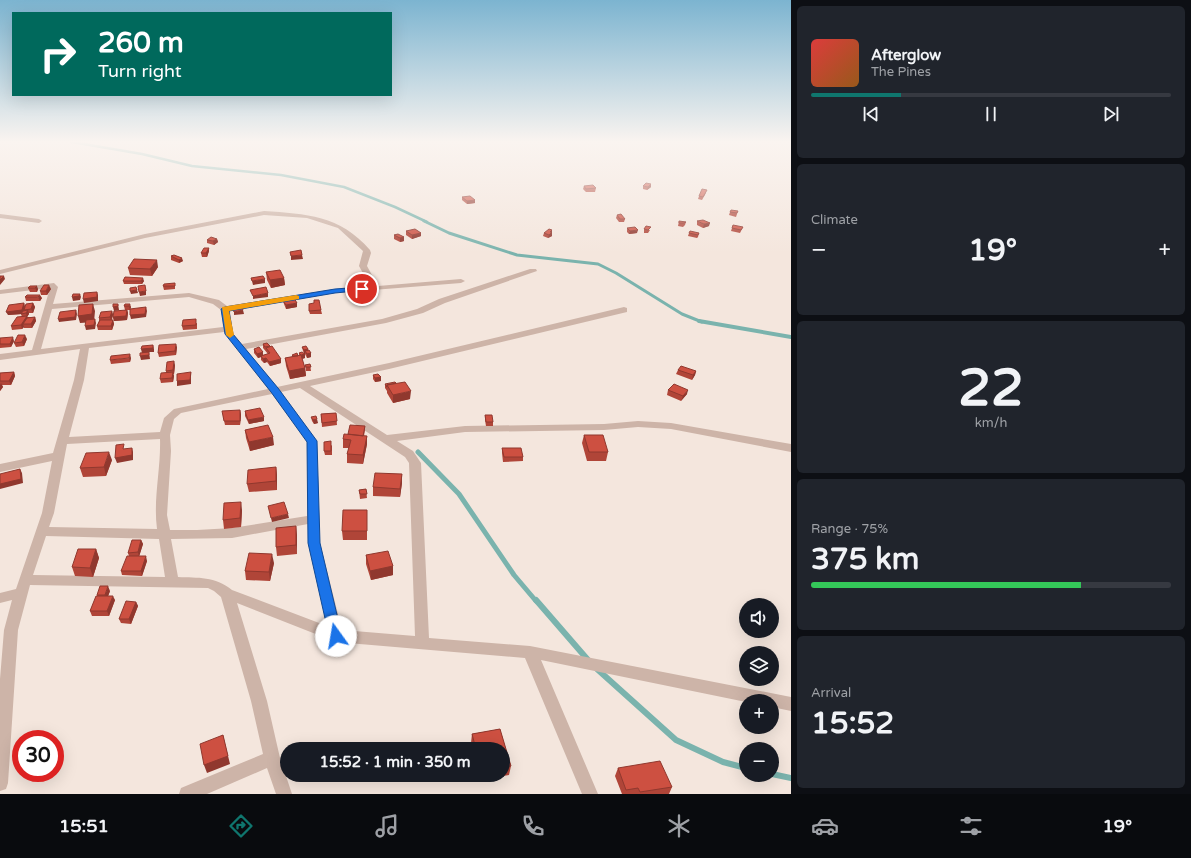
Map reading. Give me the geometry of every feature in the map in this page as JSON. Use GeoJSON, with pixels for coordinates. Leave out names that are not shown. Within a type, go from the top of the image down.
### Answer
{"type":"FeatureCollection","features":[{"type":"Feature","properties":{"kind":"street"},"geometry":{"type":"LineString","coordinates":[[0,272],[145,236],[264,213],[290,214],[308,216],[345,231],[352,239],[366,250],[367,253],[363,261],[363,265],[375,288]]}},
{"type":"Feature","properties":{"kind":"street"},"geometry":{"type":"LineString","coordinates":[[0,216],[39,221]]}},
{"type":"Feature","properties":{"kind":"street"},"geometry":{"type":"LineString","coordinates":[[240,347],[383,321],[420,311],[442,301],[533,271]]}},
{"type":"Feature","properties":{"kind":"street"},"geometry":{"type":"LineString","coordinates":[[225,309],[335,291],[461,281]]}},
{"type":"Feature","properties":{"kind":"street"},"geometry":{"type":"LineString","coordinates":[[0,292],[53,286],[36,352]]}},
{"type":"Feature","properties":{"kind":"street"},"geometry":{"type":"LineString","coordinates":[[48,307],[188,295],[216,302],[225,309],[229,334],[274,390],[312,441],[314,543],[336,636]]}},
{"type":"Feature","properties":{"kind":"street"},"geometry":{"type":"LineString","coordinates":[[172,582],[161,515],[166,451],[165,435],[169,418],[172,414],[274,390],[389,366],[624,310]]}},
{"type":"Feature","properties":{"kind":"street"},"geometry":{"type":"LineString","coordinates":[[0,357],[228,329]]}},
{"type":"Feature","properties":{"kind":"street"},"geometry":{"type":"LineString","coordinates":[[0,783],[11,630],[23,587],[48,513],[58,456],[77,386],[85,346]]}},
{"type":"Feature","properties":{"kind":"street"},"geometry":{"type":"LineString","coordinates":[[302,384],[409,454],[415,463],[422,643]]}},
{"type":"Feature","properties":{"kind":"street"},"geometry":{"type":"LineString","coordinates":[[384,438],[465,429],[604,427],[653,424],[791,448]]}},
{"type":"Feature","properties":{"kind":"street"},"geometry":{"type":"LineString","coordinates":[[63,441],[165,435]]}},
{"type":"Feature","properties":{"kind":"street"},"geometry":{"type":"LineString","coordinates":[[0,468],[58,456]]}},
{"type":"Feature","properties":{"kind":"street"},"geometry":{"type":"LineString","coordinates":[[41,531],[163,534],[232,533],[313,519]]}},
{"type":"Feature","properties":{"kind":"street"},"geometry":{"type":"LineString","coordinates":[[0,598],[23,587],[172,582],[210,583],[219,587],[227,594],[336,636],[530,652],[791,704]]}},
{"type":"Feature","properties":{"kind":"street"},"geometry":{"type":"LineString","coordinates":[[227,594],[259,700],[272,758],[284,794]]}},
{"type":"Feature","properties":{"kind":"street"},"geometry":{"type":"LineString","coordinates":[[530,652],[590,794]]}},
{"type":"Feature","properties":{"kind":"street"},"geometry":{"type":"LineString","coordinates":[[187,794],[272,758]]}},
{"type":"Feature","properties":{"kind":"building"},"geometry":{"type":"Polygon","coordinates":[[[646,183],[651,184],[648,187],[643,186],[646,183]]]}},
{"type":"Feature","properties":{"kind":"building"},"geometry":{"type":"Polygon","coordinates":[[[593,185],[596,188],[586,189],[584,186],[593,185]]]}},
{"type":"Feature","properties":{"kind":"building"},"geometry":{"type":"Polygon","coordinates":[[[702,189],[707,190],[703,197],[699,196],[702,189]]]}},
{"type":"Feature","properties":{"kind":"building"},"geometry":{"type":"Polygon","coordinates":[[[470,196],[475,200],[467,201],[462,197],[470,196]]]}},
{"type":"Feature","properties":{"kind":"building"},"geometry":{"type":"Polygon","coordinates":[[[731,210],[738,211],[737,213],[730,212],[731,210]]]}},
{"type":"Feature","properties":{"kind":"building"},"geometry":{"type":"Polygon","coordinates":[[[621,214],[625,219],[620,219],[617,215],[621,214]]]}},
{"type":"Feature","properties":{"kind":"building"},"geometry":{"type":"Polygon","coordinates":[[[703,220],[710,223],[704,224],[697,221],[703,220]]]}},
{"type":"Feature","properties":{"kind":"building"},"geometry":{"type":"Polygon","coordinates":[[[733,225],[743,227],[741,230],[732,228],[733,225]]]}},
{"type":"Feature","properties":{"kind":"building"},"geometry":{"type":"Polygon","coordinates":[[[646,226],[651,227],[648,230],[644,229],[646,226]]]}},
{"type":"Feature","properties":{"kind":"building"},"geometry":{"type":"Polygon","coordinates":[[[635,227],[638,230],[630,231],[627,228],[635,227]]]}},
{"type":"Feature","properties":{"kind":"building"},"geometry":{"type":"Polygon","coordinates":[[[415,229],[421,233],[412,235],[406,231],[415,229]]]}},
{"type":"Feature","properties":{"kind":"building"},"geometry":{"type":"Polygon","coordinates":[[[549,229],[552,230],[550,232],[552,232],[549,235],[544,233],[549,229]]]}},
{"type":"Feature","properties":{"kind":"building"},"geometry":{"type":"Polygon","coordinates":[[[690,231],[699,233],[698,235],[689,233],[690,231]]]}},
{"type":"Feature","properties":{"kind":"building"},"geometry":{"type":"Polygon","coordinates":[[[398,234],[404,237],[400,238],[394,235],[398,234]]]}},
{"type":"Feature","properties":{"kind":"building"},"geometry":{"type":"Polygon","coordinates":[[[211,237],[217,239],[213,241],[207,240],[211,237]]]}},
{"type":"Feature","properties":{"kind":"building"},"geometry":{"type":"Polygon","coordinates":[[[204,248],[209,248],[206,253],[201,253],[204,248]]]}},
{"type":"Feature","properties":{"kind":"building"},"geometry":{"type":"Polygon","coordinates":[[[301,250],[302,255],[291,256],[290,252],[301,250]]]}},
{"type":"Feature","properties":{"kind":"building"},"geometry":{"type":"Polygon","coordinates":[[[174,255],[182,258],[179,260],[171,256],[174,255]]]}},
{"type":"Feature","properties":{"kind":"building"},"geometry":{"type":"Polygon","coordinates":[[[134,259],[157,260],[150,269],[128,268],[134,259]]]}},
{"type":"Feature","properties":{"kind":"building"},"geometry":{"type":"Polygon","coordinates":[[[280,270],[284,278],[270,280],[266,272],[280,270]]]}},
{"type":"Feature","properties":{"kind":"building"},"geometry":{"type":"Polygon","coordinates":[[[263,276],[265,279],[252,281],[251,278],[263,276]]]}},
{"type":"Feature","properties":{"kind":"building"},"geometry":{"type":"Polygon","coordinates":[[[125,277],[143,278],[141,281],[123,281],[125,277]]]}},
{"type":"Feature","properties":{"kind":"building"},"geometry":{"type":"Polygon","coordinates":[[[175,283],[175,286],[163,286],[164,284],[175,283]]]}},
{"type":"Feature","properties":{"kind":"building"},"geometry":{"type":"Polygon","coordinates":[[[44,285],[49,285],[46,291],[40,291],[44,285]]]}},
{"type":"Feature","properties":{"kind":"building"},"geometry":{"type":"Polygon","coordinates":[[[145,285],[146,291],[139,292],[138,286],[145,285]]]}},
{"type":"Feature","properties":{"kind":"building"},"geometry":{"type":"Polygon","coordinates":[[[30,286],[37,286],[35,288],[28,288],[30,286]]]}},
{"type":"Feature","properties":{"kind":"building"},"geometry":{"type":"Polygon","coordinates":[[[136,287],[137,290],[130,291],[130,288],[136,287]]]}},
{"type":"Feature","properties":{"kind":"building"},"geometry":{"type":"Polygon","coordinates":[[[266,287],[268,293],[253,296],[250,290],[266,287]]]}},
{"type":"Feature","properties":{"kind":"building"},"geometry":{"type":"Polygon","coordinates":[[[97,292],[97,297],[83,299],[84,293],[97,292]]]}},
{"type":"Feature","properties":{"kind":"building"},"geometry":{"type":"Polygon","coordinates":[[[73,294],[80,294],[79,296],[72,297],[73,294]]]}},
{"type":"Feature","properties":{"kind":"building"},"geometry":{"type":"Polygon","coordinates":[[[27,295],[40,295],[38,297],[25,297],[27,295]]]}},
{"type":"Feature","properties":{"kind":"building"},"geometry":{"type":"Polygon","coordinates":[[[294,298],[297,303],[286,305],[283,301],[294,298]]]}},
{"type":"Feature","properties":{"kind":"building"},"geometry":{"type":"Polygon","coordinates":[[[314,300],[319,300],[321,310],[309,311],[309,304],[314,303],[314,300]]]}},
{"type":"Feature","properties":{"kind":"building"},"geometry":{"type":"Polygon","coordinates":[[[24,303],[22,310],[6,312],[9,305],[24,303]]]}},
{"type":"Feature","properties":{"kind":"building"},"geometry":{"type":"Polygon","coordinates":[[[33,303],[31,309],[24,310],[26,304],[33,303]]]}},
{"type":"Feature","properties":{"kind":"building"},"geometry":{"type":"Polygon","coordinates":[[[93,304],[92,314],[78,316],[79,305],[93,304]]]}},
{"type":"Feature","properties":{"kind":"building"},"geometry":{"type":"Polygon","coordinates":[[[113,304],[118,304],[118,306],[113,307],[113,304]]]}},
{"type":"Feature","properties":{"kind":"building"},"geometry":{"type":"Polygon","coordinates":[[[146,307],[145,314],[130,315],[130,309],[146,307]]]}},
{"type":"Feature","properties":{"kind":"building"},"geometry":{"type":"Polygon","coordinates":[[[242,307],[243,310],[234,312],[233,309],[242,307]]]}},
{"type":"Feature","properties":{"kind":"building"},"geometry":{"type":"Polygon","coordinates":[[[28,310],[26,313],[21,314],[23,311],[28,310]]]}},
{"type":"Feature","properties":{"kind":"building"},"geometry":{"type":"Polygon","coordinates":[[[76,310],[75,317],[58,319],[60,312],[76,310]]]}},
{"type":"Feature","properties":{"kind":"building"},"geometry":{"type":"Polygon","coordinates":[[[127,310],[126,316],[113,317],[114,311],[127,310]]]}},
{"type":"Feature","properties":{"kind":"building"},"geometry":{"type":"Polygon","coordinates":[[[112,311],[110,317],[99,318],[101,312],[112,311]]]}},
{"type":"Feature","properties":{"kind":"building"},"geometry":{"type":"Polygon","coordinates":[[[27,316],[21,325],[11,326],[17,317],[27,316]]]}},
{"type":"Feature","properties":{"kind":"building"},"geometry":{"type":"Polygon","coordinates":[[[35,317],[31,324],[23,324],[27,318],[35,317]]]}},
{"type":"Feature","properties":{"kind":"building"},"geometry":{"type":"Polygon","coordinates":[[[95,319],[94,325],[85,326],[86,320],[95,319]]]}},
{"type":"Feature","properties":{"kind":"building"},"geometry":{"type":"Polygon","coordinates":[[[196,319],[196,325],[182,326],[183,320],[196,319]]]}},
{"type":"Feature","properties":{"kind":"building"},"geometry":{"type":"Polygon","coordinates":[[[100,320],[113,320],[111,326],[97,326],[100,320]]]}},
{"type":"Feature","properties":{"kind":"building"},"geometry":{"type":"Polygon","coordinates":[[[18,335],[25,335],[22,342],[14,343],[18,335]]]}},
{"type":"Feature","properties":{"kind":"building"},"geometry":{"type":"Polygon","coordinates":[[[13,337],[10,344],[0,344],[0,338],[13,337]]]}},
{"type":"Feature","properties":{"kind":"building"},"geometry":{"type":"Polygon","coordinates":[[[267,343],[270,346],[265,347],[263,344],[267,343]]]}},
{"type":"Feature","properties":{"kind":"building"},"geometry":{"type":"Polygon","coordinates":[[[176,344],[175,351],[158,353],[159,345],[176,344]]]}},
{"type":"Feature","properties":{"kind":"building"},"geometry":{"type":"Polygon","coordinates":[[[153,345],[153,348],[141,349],[142,346],[153,345]]]}},
{"type":"Feature","properties":{"kind":"building"},"geometry":{"type":"Polygon","coordinates":[[[272,346],[281,359],[269,362],[266,358],[263,359],[261,356],[270,353],[266,348],[272,346]]]}},
{"type":"Feature","properties":{"kind":"building"},"geometry":{"type":"Polygon","coordinates":[[[306,346],[308,349],[304,350],[302,347],[306,346]]]}},
{"type":"Feature","properties":{"kind":"building"},"geometry":{"type":"Polygon","coordinates":[[[259,347],[263,352],[257,354],[254,349],[259,347]]]}},
{"type":"Feature","properties":{"kind":"building"},"geometry":{"type":"Polygon","coordinates":[[[309,350],[311,353],[307,354],[305,351],[309,350]]]}},
{"type":"Feature","properties":{"kind":"building"},"geometry":{"type":"Polygon","coordinates":[[[149,352],[149,355],[140,356],[140,353],[149,352]]]}},
{"type":"Feature","properties":{"kind":"building"},"geometry":{"type":"Polygon","coordinates":[[[297,353],[298,356],[292,355],[297,353]]]}},
{"type":"Feature","properties":{"kind":"building"},"geometry":{"type":"Polygon","coordinates":[[[130,354],[129,358],[110,360],[111,356],[130,354]]]}},
{"type":"Feature","properties":{"kind":"building"},"geometry":{"type":"Polygon","coordinates":[[[301,355],[305,368],[289,371],[285,358],[301,355]]]}},
{"type":"Feature","properties":{"kind":"building"},"geometry":{"type":"Polygon","coordinates":[[[174,361],[173,370],[166,371],[167,362],[174,361]]]}},
{"type":"Feature","properties":{"kind":"building"},"geometry":{"type":"Polygon","coordinates":[[[310,364],[311,367],[306,367],[305,365],[310,364]]]}},
{"type":"Feature","properties":{"kind":"building"},"geometry":{"type":"Polygon","coordinates":[[[681,366],[696,371],[693,375],[678,370],[681,366]]]}},
{"type":"Feature","properties":{"kind":"building"},"geometry":{"type":"Polygon","coordinates":[[[14,372],[9,381],[0,381],[0,373],[14,372]]]}},
{"type":"Feature","properties":{"kind":"building"},"geometry":{"type":"Polygon","coordinates":[[[173,372],[172,378],[160,379],[161,373],[173,372]]]}},
{"type":"Feature","properties":{"kind":"building"},"geometry":{"type":"Polygon","coordinates":[[[191,372],[190,380],[177,381],[177,374],[191,372]]]}},
{"type":"Feature","properties":{"kind":"building"},"geometry":{"type":"Polygon","coordinates":[[[378,374],[381,377],[375,378],[373,375],[378,374]]]}},
{"type":"Feature","properties":{"kind":"building"},"geometry":{"type":"Polygon","coordinates":[[[405,382],[411,391],[393,395],[387,385],[405,382]]]}},
{"type":"Feature","properties":{"kind":"building"},"geometry":{"type":"Polygon","coordinates":[[[396,383],[387,385],[387,387],[385,384],[396,383]]]}},
{"type":"Feature","properties":{"kind":"building"},"geometry":{"type":"Polygon","coordinates":[[[674,384],[688,390],[683,396],[668,390],[674,384]]]}},
{"type":"Feature","properties":{"kind":"building"},"geometry":{"type":"Polygon","coordinates":[[[260,408],[264,417],[248,420],[245,411],[260,408]]]}},
{"type":"Feature","properties":{"kind":"building"},"geometry":{"type":"Polygon","coordinates":[[[240,410],[240,421],[224,421],[222,411],[240,410]]]}},
{"type":"Feature","properties":{"kind":"building"},"geometry":{"type":"Polygon","coordinates":[[[336,413],[337,421],[322,423],[321,414],[336,413]]]}},
{"type":"Feature","properties":{"kind":"building"},"geometry":{"type":"Polygon","coordinates":[[[485,415],[492,415],[493,422],[486,422],[485,415]]]}},
{"type":"Feature","properties":{"kind":"building"},"geometry":{"type":"Polygon","coordinates":[[[316,416],[317,419],[313,420],[311,417],[316,416]]]}},
{"type":"Feature","properties":{"kind":"building"},"geometry":{"type":"Polygon","coordinates":[[[268,425],[273,437],[249,442],[245,430],[268,425]]]}},
{"type":"Feature","properties":{"kind":"building"},"geometry":{"type":"Polygon","coordinates":[[[350,425],[365,426],[363,436],[348,434],[350,425]]]}},
{"type":"Feature","properties":{"kind":"building"},"geometry":{"type":"Polygon","coordinates":[[[344,434],[367,436],[363,455],[347,454],[351,440],[343,439],[344,434]]]}},
{"type":"Feature","properties":{"kind":"building"},"geometry":{"type":"Polygon","coordinates":[[[584,435],[603,435],[608,452],[589,452],[584,435]]]}},
{"type":"Feature","properties":{"kind":"building"},"geometry":{"type":"Polygon","coordinates":[[[331,441],[331,451],[324,451],[324,442],[331,441]]]}},
{"type":"Feature","properties":{"kind":"building"},"geometry":{"type":"Polygon","coordinates":[[[124,444],[123,449],[132,448],[132,455],[115,458],[116,445],[124,444]]]}},
{"type":"Feature","properties":{"kind":"building"},"geometry":{"type":"Polygon","coordinates":[[[502,448],[521,448],[523,457],[504,457],[502,448]]]}},
{"type":"Feature","properties":{"kind":"building"},"geometry":{"type":"Polygon","coordinates":[[[109,452],[104,467],[80,468],[86,453],[109,452]]]}},
{"type":"Feature","properties":{"kind":"building"},"geometry":{"type":"Polygon","coordinates":[[[276,467],[276,481],[247,484],[248,470],[276,467]]]}},
{"type":"Feature","properties":{"kind":"building"},"geometry":{"type":"Polygon","coordinates":[[[20,469],[21,479],[0,484],[0,474],[20,469]]]}},
{"type":"Feature","properties":{"kind":"building"},"geometry":{"type":"Polygon","coordinates":[[[375,473],[402,474],[400,489],[373,487],[375,473]]]}},
{"type":"Feature","properties":{"kind":"building"},"geometry":{"type":"Polygon","coordinates":[[[366,489],[367,494],[360,494],[359,490],[366,489]]]}},
{"type":"Feature","properties":{"kind":"building"},"geometry":{"type":"Polygon","coordinates":[[[241,502],[240,518],[223,520],[224,503],[241,502]]]}},
{"type":"Feature","properties":{"kind":"building"},"geometry":{"type":"Polygon","coordinates":[[[284,502],[288,514],[271,518],[268,506],[284,502]]]}},
{"type":"Feature","properties":{"kind":"building"},"geometry":{"type":"Polygon","coordinates":[[[343,510],[367,510],[367,531],[342,531],[343,510]]]}},
{"type":"Feature","properties":{"kind":"building"},"geometry":{"type":"Polygon","coordinates":[[[296,526],[296,545],[276,547],[276,528],[296,526]]]}},
{"type":"Feature","properties":{"kind":"building"},"geometry":{"type":"Polygon","coordinates":[[[132,540],[141,540],[138,552],[128,553],[132,540]]]}},
{"type":"Feature","properties":{"kind":"building"},"geometry":{"type":"Polygon","coordinates":[[[78,549],[96,549],[90,568],[72,567],[78,549]]]}},
{"type":"Feature","properties":{"kind":"building"},"geometry":{"type":"Polygon","coordinates":[[[388,551],[393,566],[370,571],[366,555],[388,551]]]}},
{"type":"Feature","properties":{"kind":"building"},"geometry":{"type":"Polygon","coordinates":[[[249,553],[272,554],[269,572],[245,571],[249,553]]]}},
{"type":"Feature","properties":{"kind":"building"},"geometry":{"type":"Polygon","coordinates":[[[127,556],[146,556],[141,571],[121,571],[127,556]]]}},
{"type":"Feature","properties":{"kind":"building"},"geometry":{"type":"Polygon","coordinates":[[[100,586],[108,586],[105,595],[97,595],[100,586]]]}},
{"type":"Feature","properties":{"kind":"building"},"geometry":{"type":"Polygon","coordinates":[[[96,596],[113,596],[107,611],[90,611],[96,596]]]}},
{"type":"Feature","properties":{"kind":"building"},"geometry":{"type":"Polygon","coordinates":[[[126,601],[136,602],[129,619],[119,619],[126,601]]]}},
{"type":"Feature","properties":{"kind":"building"},"geometry":{"type":"Polygon","coordinates":[[[500,729],[504,742],[474,742],[472,734],[500,729]]]}},
{"type":"Feature","properties":{"kind":"building"},"geometry":{"type":"Polygon","coordinates":[[[223,735],[228,756],[204,765],[200,744],[223,735]]]}},
{"type":"Feature","properties":{"kind":"building"},"geometry":{"type":"Polygon","coordinates":[[[660,761],[672,787],[640,792],[638,788],[626,790],[618,768],[660,761]]]}},
{"type":"Feature","properties":{"kind":"waterway"},"geometry":{"type":"LineString","coordinates":[[302,179],[344,187],[395,207],[427,222]]}},
{"type":"Feature","properties":{"kind":"waterway"},"geometry":{"type":"LineString","coordinates":[[424,221],[449,233],[517,255],[598,264],[616,273],[682,314],[700,321]]}},
{"type":"Feature","properties":{"kind":"waterway"},"geometry":{"type":"LineString","coordinates":[[700,321],[791,337]]}},
{"type":"Feature","properties":{"kind":"waterway"},"geometry":{"type":"LineString","coordinates":[[418,452],[459,494],[514,575],[536,601]]}},
{"type":"Feature","properties":{"kind":"waterway"},"geometry":{"type":"LineString","coordinates":[[536,600],[588,660]]}},
{"type":"Feature","properties":{"kind":"waterway"},"geometry":{"type":"LineString","coordinates":[[597,669],[676,740],[723,762],[739,766]]}},
{"type":"Feature","properties":{"kind":"waterway"},"geometry":{"type":"LineString","coordinates":[[779,775],[791,778]]}},
{"type":"Feature","properties":{"kind":"slow traffic"},"geometry":{"type":"LineString","coordinates":[[230,335],[225,309],[296,297]]}},
{"type":"Feature","properties":{"kind":"route"},"geometry":{"type":"LineString","coordinates":[[336,636],[314,543],[312,524],[314,499],[312,441],[310,436],[229,334],[225,309],[335,291],[362,289]]}}]}
